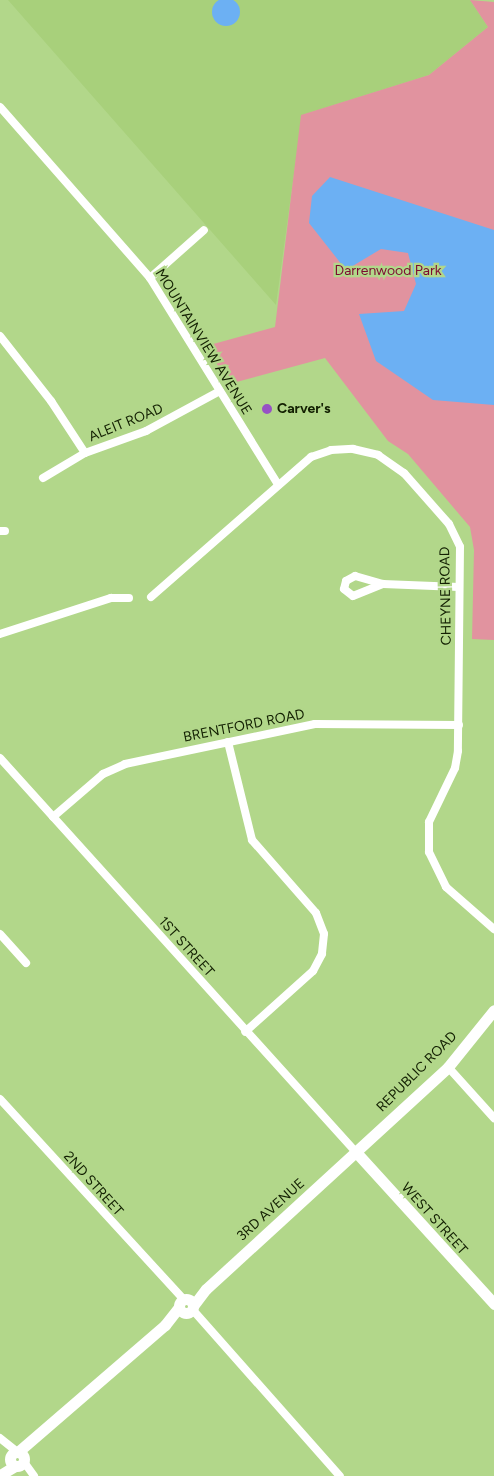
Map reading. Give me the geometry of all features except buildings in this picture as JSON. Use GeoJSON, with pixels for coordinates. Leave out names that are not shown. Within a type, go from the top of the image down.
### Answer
{"type":"FeatureCollection","features":[{"type":"Feature","properties":{"kind":"main road","name":"REPUBLIC ROAD"},"geometry":{"type":"LineString","coordinates":[[355,1151],[448,1067],[494,1010]]}},
{"type":"Feature","properties":{"kind":"main road","name":"3RD AVENUE"},"geometry":{"type":"LineString","coordinates":[[0,1473],[206,1289],[355,1151]]}},
{"type":"Feature","properties":{"kind":"main road","name":"WEST STREET"},"geometry":{"type":"LineString","coordinates":[[355,1151],[494,1304]]}},
{"type":"Feature","properties":{"kind":"street","name":"MOUNTAINVIEW AVENUE"},"geometry":{"type":"LineString","coordinates":[[0,107],[150,278],[277,483]]}},
{"type":"Feature","properties":{"kind":"street"},"geometry":{"type":"LineString","coordinates":[[150,278],[204,230]]}},
{"type":"Feature","properties":{"kind":"street"},"geometry":{"type":"LineString","coordinates":[[0,336],[40,386],[85,453]]}},
{"type":"Feature","properties":{"kind":"street","name":"ALEIT ROAD"},"geometry":{"type":"LineString","coordinates":[[43,478],[85,453],[146,431],[220,391]]}},
{"type":"Feature","properties":{"kind":"street","name":"CHEYNE ROAD"},"geometry":{"type":"LineString","coordinates":[[152,596],[277,483],[311,457],[331,450],[359,450],[390,460],[455,532],[460,547],[457,762],[429,822],[429,852],[446,887],[494,929]]}},
{"type":"Feature","properties":{"kind":"street"},"geometry":{"type":"LineString","coordinates":[[383,584],[459,587]]}},
{"type":"Feature","properties":{"kind":"street"},"geometry":{"type":"LineString","coordinates":[[0,634],[111,598],[129,598]]}},
{"type":"Feature","properties":{"kind":"street","name":"BRENTFORD ROAD"},"geometry":{"type":"LineString","coordinates":[[53,817],[108,770],[228,742],[315,724],[459,725]]}},
{"type":"Feature","properties":{"kind":"street"},"geometry":{"type":"LineString","coordinates":[[228,742],[252,840],[316,913],[324,934],[322,954],[313,971],[245,1032]]}},
{"type":"Feature","properties":{"kind":"street","name":"1ST STREET"},"geometry":{"type":"LineString","coordinates":[[0,758],[245,1032],[355,1151]]}},
{"type":"Feature","properties":{"kind":"street"},"geometry":{"type":"LineString","coordinates":[[0,934],[26,963]]}},
{"type":"Feature","properties":{"kind":"street"},"geometry":{"type":"LineString","coordinates":[[448,1067],[494,1118]]}},
{"type":"Feature","properties":{"kind":"street","name":"2ND STREET"},"geometry":{"type":"LineString","coordinates":[[0,1099],[340,1476]]}},
{"type":"Feature","properties":{"kind":"street"},"geometry":{"type":"LineString","coordinates":[[0,1439],[33,1476]]}},
{"type":"Feature","properties":{"kind":"shaded area"},"geometry":{"type":"Polygon","coordinates":[[[8,0],[470,0],[488,27],[429,75],[302,115],[276,305],[8,0]]]}},
{"type":"Feature","properties":{"kind":"green space","name":"Darrenwood Park"},"geometry":{"type":"Polygon","coordinates":[[[470,0],[494,2],[494,640],[472,639],[474,550],[470,527],[408,454],[388,441],[325,358],[229,384],[206,346],[275,327],[301,115],[429,75],[488,27],[470,0]]]}},
{"type":"Feature","properties":{"kind":"water"},"geometry":{"type":"Polygon","coordinates":[[[226,-2],[236,2],[240,12],[236,22],[226,26],[216,22],[212,12],[216,2],[226,-2]]]}},
{"type":"Feature","properties":{"kind":"water"},"geometry":{"type":"Polygon","coordinates":[[[330,177],[494,230],[494,405],[433,400],[376,361],[359,314],[404,311],[416,284],[408,253],[381,249],[346,270],[309,223],[312,196],[330,177]]]}},
{"type":"Feature","properties":{"kind":"place","name":"Carver's"},"geometry":{"type":"Point","coordinates":[267,409]}}]}
